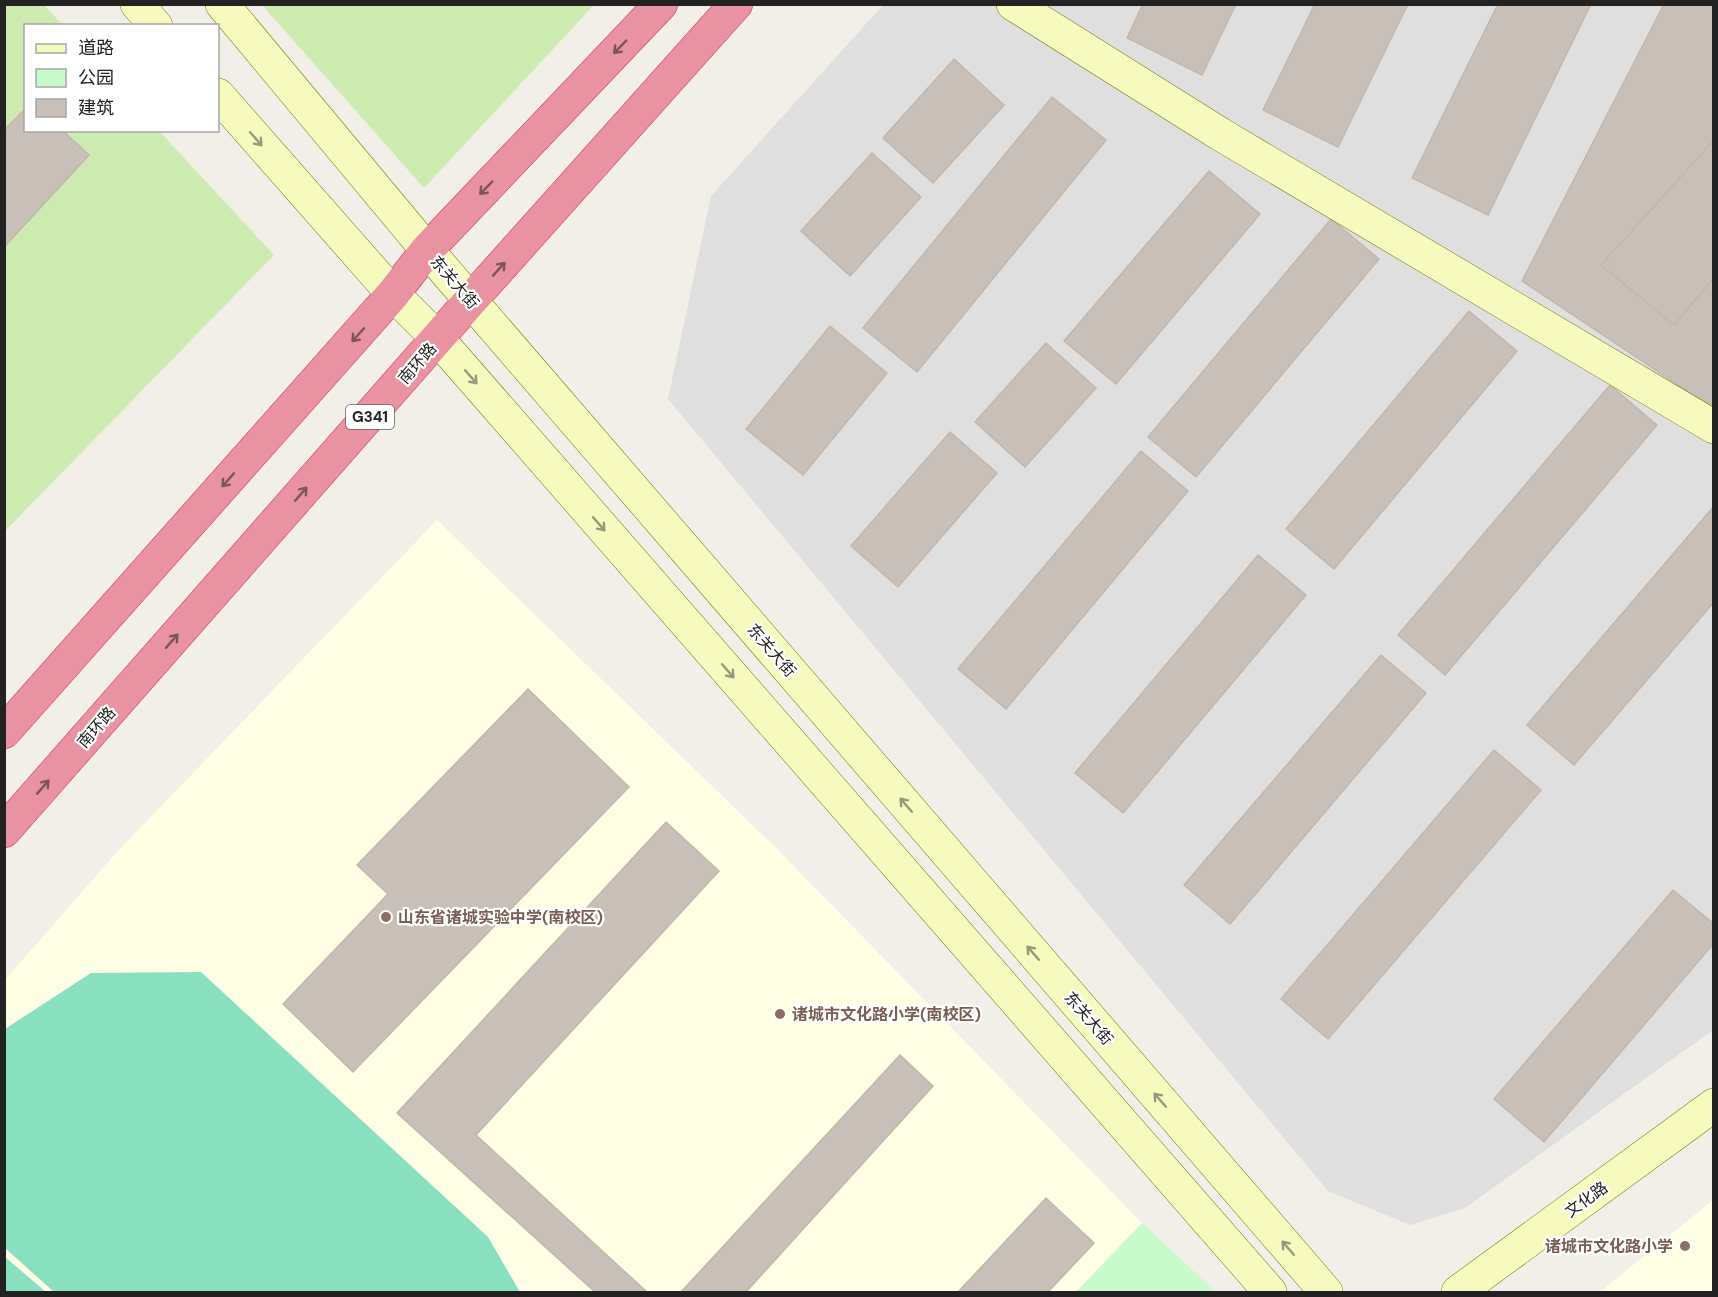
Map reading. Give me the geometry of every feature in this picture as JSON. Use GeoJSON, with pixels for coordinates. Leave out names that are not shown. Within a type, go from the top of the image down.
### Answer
{"type":"FeatureCollection","features":[{"type":"Feature","properties":{"kind":"highway"},"geometry":{"type":"LineString","coordinates":[[4,732],[393,294],[427,250],[661,4]]}},
{"type":"Feature","properties":{"kind":"highway","name":"南环路"},"geometry":{"type":"LineString","coordinates":[[4,831],[471,300],[736,4]]}},
{"type":"Feature","properties":{"kind":"main road"},"geometry":{"type":"LineString","coordinates":[[137,4],[154,24]]}},
{"type":"Feature","properties":{"kind":"main road","name":"东关大街"},"geometry":{"type":"LineString","coordinates":[[222,4],[427,250],[1326,1293]]}},
{"type":"Feature","properties":{"kind":"main road"},"geometry":{"type":"LineString","coordinates":[[1013,4],[1220,134],[1713,427]]}},
{"type":"Feature","properties":{"kind":"main road"},"geometry":{"type":"LineString","coordinates":[[219,96],[393,294],[438,339],[1270,1293]]}},
{"type":"Feature","properties":{"kind":"main road","name":"文化路"},"geometry":{"type":"LineString","coordinates":[[1458,1293],[1713,1105]]}},
{"type":"Feature","properties":{"kind":"shaded area"},"geometry":{"type":"Polygon","coordinates":[[[883,5],[1713,5],[1713,1030],[1465,1208],[1410,1225],[1328,1191],[668,399],[711,196],[883,5]]]}},
{"type":"Feature","properties":{"kind":"shaded area","name":"山东省诸城实验中学(南校区)"},"geometry":{"type":"Polygon","coordinates":[[[437,520],[776,848],[1142,1223],[1076,1292],[5,1292],[5,980],[115,854],[437,520]]]}},
{"type":"Feature","properties":{"kind":"shaded area","name":"诸城市文化路小学"},"geometry":{"type":"Polygon","coordinates":[[[1713,1200],[1713,1292],[1600,1292],[1713,1200]]]}},
{"type":"Feature","properties":{"kind":"green space"},"geometry":{"type":"Polygon","coordinates":[[[5,5],[44,5],[62,24],[24,24],[24,132],[160,132],[274,255],[5,531],[5,5]]]}},
{"type":"Feature","properties":{"kind":"green space"},"geometry":{"type":"Polygon","coordinates":[[[262,5],[594,5],[424,188],[262,5]]]}},
{"type":"Feature","properties":{"kind":"green space"},"geometry":{"type":"Polygon","coordinates":[[[201,972],[488,1237],[520,1292],[54,1292],[5,1248],[5,1029],[91,973],[201,972]]]}},
{"type":"Feature","properties":{"kind":"green space"},"geometry":{"type":"Polygon","coordinates":[[[1142,1223],[1216,1292],[1076,1292],[1142,1223]]]}},
{"type":"Feature","properties":{"kind":"green space"},"geometry":{"type":"Polygon","coordinates":[[[5,1257],[46,1292],[5,1292],[5,1257]]]}},
{"type":"Feature","properties":{"kind":"building"},"geometry":{"type":"Polygon","coordinates":[[[1143,4],[1236,4],[1202,75],[1127,38],[1143,4]]]}},
{"type":"Feature","properties":{"kind":"building"},"geometry":{"type":"Polygon","coordinates":[[[1315,4],[1408,4],[1338,147],[1263,110],[1315,4]]]}},
{"type":"Feature","properties":{"kind":"building"},"geometry":{"type":"Polygon","coordinates":[[[1498,4],[1591,4],[1488,215],[1412,178],[1498,4]]]}},
{"type":"Feature","properties":{"kind":"building"},"geometry":{"type":"Polygon","coordinates":[[[1664,4],[1714,4],[1714,409],[1522,281],[1664,4]]]}},
{"type":"Feature","properties":{"kind":"building"},"geometry":{"type":"Polygon","coordinates":[[[954,59],[1004,105],[933,183],[883,138],[954,59]]]}},
{"type":"Feature","properties":{"kind":"building"},"geometry":{"type":"Polygon","coordinates":[[[1052,97],[1106,140],[917,372],[863,328],[1052,97]]]}},
{"type":"Feature","properties":{"kind":"building"},"geometry":{"type":"Polygon","coordinates":[[[24,110],[24,132],[64,132],[89,155],[4,247],[4,130],[24,110]]]}},
{"type":"Feature","properties":{"kind":"building"},"geometry":{"type":"Polygon","coordinates":[[[1714,140],[1714,278],[1674,325],[1601,265],[1714,140]]]}},
{"type":"Feature","properties":{"kind":"building"},"geometry":{"type":"Polygon","coordinates":[[[872,153],[921,197],[850,276],[801,231],[872,153]]]}},
{"type":"Feature","properties":{"kind":"building"},"geometry":{"type":"Polygon","coordinates":[[[1209,171],[1260,214],[1116,384],[1064,341],[1209,171]]]}},
{"type":"Feature","properties":{"kind":"building"},"geometry":{"type":"Polygon","coordinates":[[[1331,219],[1379,259],[1196,477],[1148,437],[1331,219]]]}},
{"type":"Feature","properties":{"kind":"building"},"geometry":{"type":"Polygon","coordinates":[[[1469,311],[1517,351],[1334,569],[1286,529],[1469,311]]]}},
{"type":"Feature","properties":{"kind":"building"},"geometry":{"type":"Polygon","coordinates":[[[830,326],[887,373],[803,475],[746,429],[830,326]]]}},
{"type":"Feature","properties":{"kind":"building"},"geometry":{"type":"Polygon","coordinates":[[[1046,343],[1096,388],[1025,467],[975,422],[1046,343]]]}},
{"type":"Feature","properties":{"kind":"building"},"geometry":{"type":"Polygon","coordinates":[[[1610,385],[1657,425],[1445,675],[1398,635],[1610,385]]]}},
{"type":"Feature","properties":{"kind":"building"},"geometry":{"type":"Polygon","coordinates":[[[950,432],[997,473],[898,587],[851,546],[950,432]]]}},
{"type":"Feature","properties":{"kind":"building"},"geometry":{"type":"Polygon","coordinates":[[[1141,451],[1188,491],[1006,709],[958,669],[1141,451]]]}},
{"type":"Feature","properties":{"kind":"building"},"geometry":{"type":"Polygon","coordinates":[[[1714,506],[1714,602],[1574,765],[1527,725],[1714,506]]]}},
{"type":"Feature","properties":{"kind":"building"},"geometry":{"type":"Polygon","coordinates":[[[1258,555],[1306,595],[1123,813],[1075,773],[1258,555]]]}},
{"type":"Feature","properties":{"kind":"building"},"geometry":{"type":"Polygon","coordinates":[[[1381,655],[1426,693],[1230,924],[1184,885],[1381,655]]]}},
{"type":"Feature","properties":{"kind":"building"},"geometry":{"type":"Polygon","coordinates":[[[528,689],[629,787],[353,1072],[283,1004],[388,894],[357,865],[528,689]]]}},
{"type":"Feature","properties":{"kind":"building"},"geometry":{"type":"Polygon","coordinates":[[[1494,750],[1541,790],[1328,1039],[1281,999],[1494,750]]]}},
{"type":"Feature","properties":{"kind":"building"},"geometry":{"type":"Polygon","coordinates":[[[666,822],[719,871],[476,1135],[647,1292],[595,1292],[397,1113],[666,822]]]}},
{"type":"Feature","properties":{"kind":"building"},"geometry":{"type":"Polygon","coordinates":[[[1673,890],[1714,924],[1714,943],[1544,1142],[1494,1099],[1673,890]]]}},
{"type":"Feature","properties":{"kind":"building"},"geometry":{"type":"Polygon","coordinates":[[[900,1055],[933,1086],[746,1292],[681,1292],[900,1055]]]}},
{"type":"Feature","properties":{"kind":"building"},"geometry":{"type":"Polygon","coordinates":[[[1046,1198],[1094,1243],[1048,1292],[958,1292],[1046,1198]]]}},
{"type":"Feature","properties":{"kind":"place","name":"山东省诸城实验中学(南校区)"},"geometry":{"type":"Point","coordinates":[386,917]}},
{"type":"Feature","properties":{"kind":"place","name":"诸城市文化路小学(南校区)"},"geometry":{"type":"Point","coordinates":[780,1014]}},
{"type":"Feature","properties":{"kind":"place","name":"诸城市文化路小学"},"geometry":{"type":"Point","coordinates":[1685,1246]}}]}
